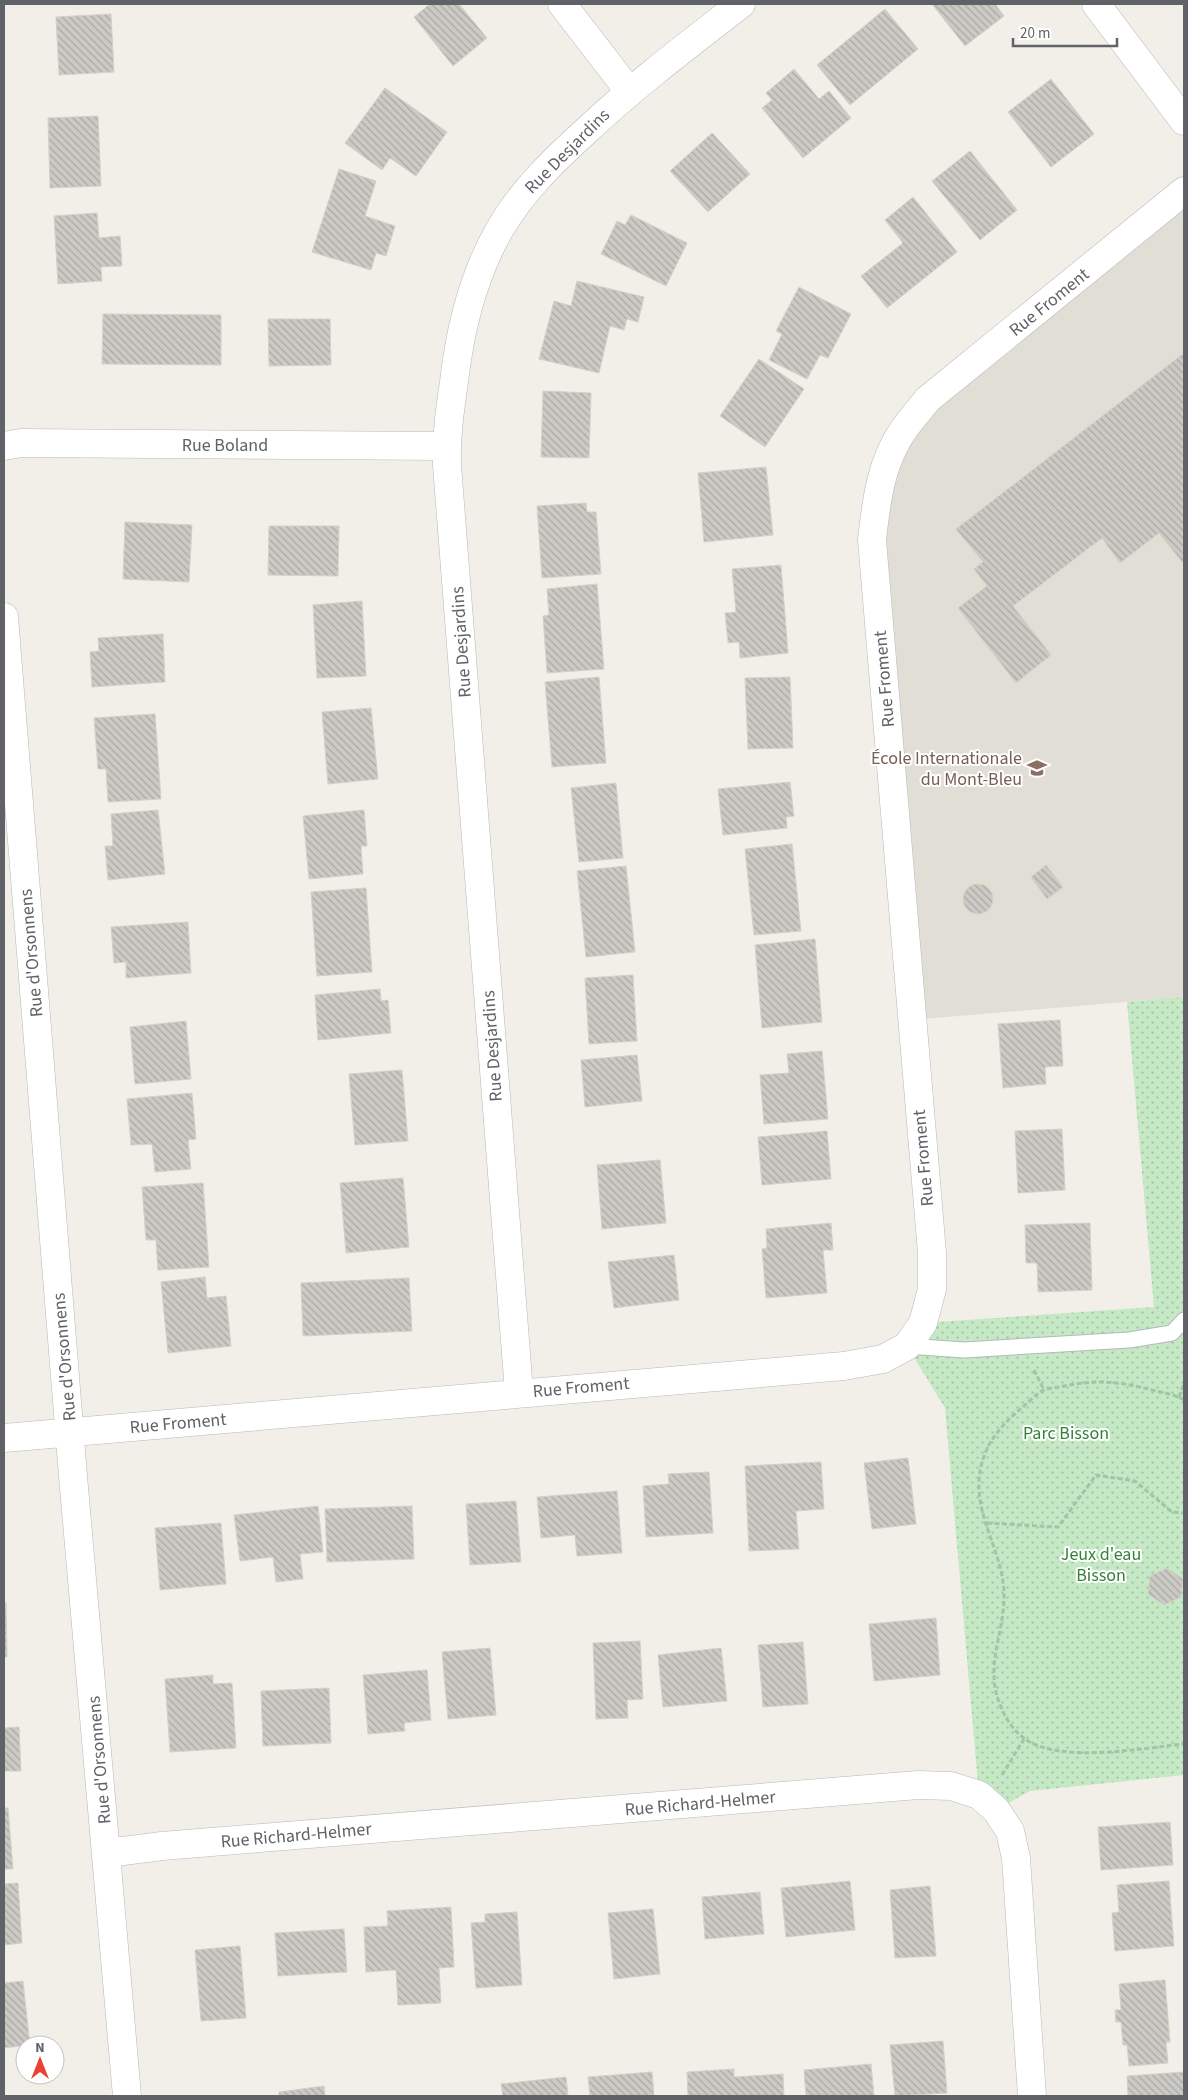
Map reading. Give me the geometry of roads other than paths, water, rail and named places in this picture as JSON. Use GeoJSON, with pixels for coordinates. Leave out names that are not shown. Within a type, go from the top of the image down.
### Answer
{"type":"FeatureCollection","features":[{"type":"Feature","properties":{"kind":"street"},"geometry":{"type":"LineString","coordinates":[[562,4],[629,90]]}},
{"type":"Feature","properties":{"kind":"street","name":"Rue Desjardins"},"geometry":{"type":"LineString","coordinates":[[520,1392],[446,446],[457,357],[468,310],[480,272],[501,228],[528,187],[629,90],[740,4]]}},
{"type":"Feature","properties":{"kind":"street"},"geometry":{"type":"LineString","coordinates":[[1096,4],[1184,121]]}},
{"type":"Feature","properties":{"kind":"street","name":"Rue Froment"},"geometry":{"type":"LineString","coordinates":[[4,1438],[520,1392],[844,1366],[883,1359],[907,1346],[924,1323],[932,1289],[932,1253],[872,540],[877,499],[886,466],[903,431],[928,400],[1184,191]]}},
{"type":"Feature","properties":{"kind":"street","name":"Rue Boland"},"geometry":{"type":"LineString","coordinates":[[4,446],[21,443],[446,446]]}},
{"type":"Feature","properties":{"kind":"street","name":"Rue d'Orsonnens"},"geometry":{"type":"LineString","coordinates":[[4,617],[70,1433],[127,2096]]}},
{"type":"Feature","properties":{"kind":"street","name":"Rue Richard-Helmer"},"geometry":{"type":"LineString","coordinates":[[106,1853],[162,1846],[918,1785],[951,1786],[979,1795],[996,1810],[1010,1831],[1016,1858],[1032,2096]]}},
{"type":"Feature","properties":{"kind":"lane"},"geometry":{"type":"LineString","coordinates":[[907,1346],[964,1350],[1130,1340],[1172,1332],[1184,1320]]}},
{"type":"Feature","properties":{"kind":"place","name":"École Internationale du Mont-Bleu"},"geometry":{"type":"Point","coordinates":[1037,768]}},
{"type":"Feature","properties":{"kind":"park label","name":"Parc Bisson"},"geometry":{"type":"Point","coordinates":[1066,1433]}},
{"type":"Feature","properties":{"kind":"park label","name":"Jeux d'eau Bisson"},"geometry":{"type":"Point","coordinates":[1101,1564]}}]}
